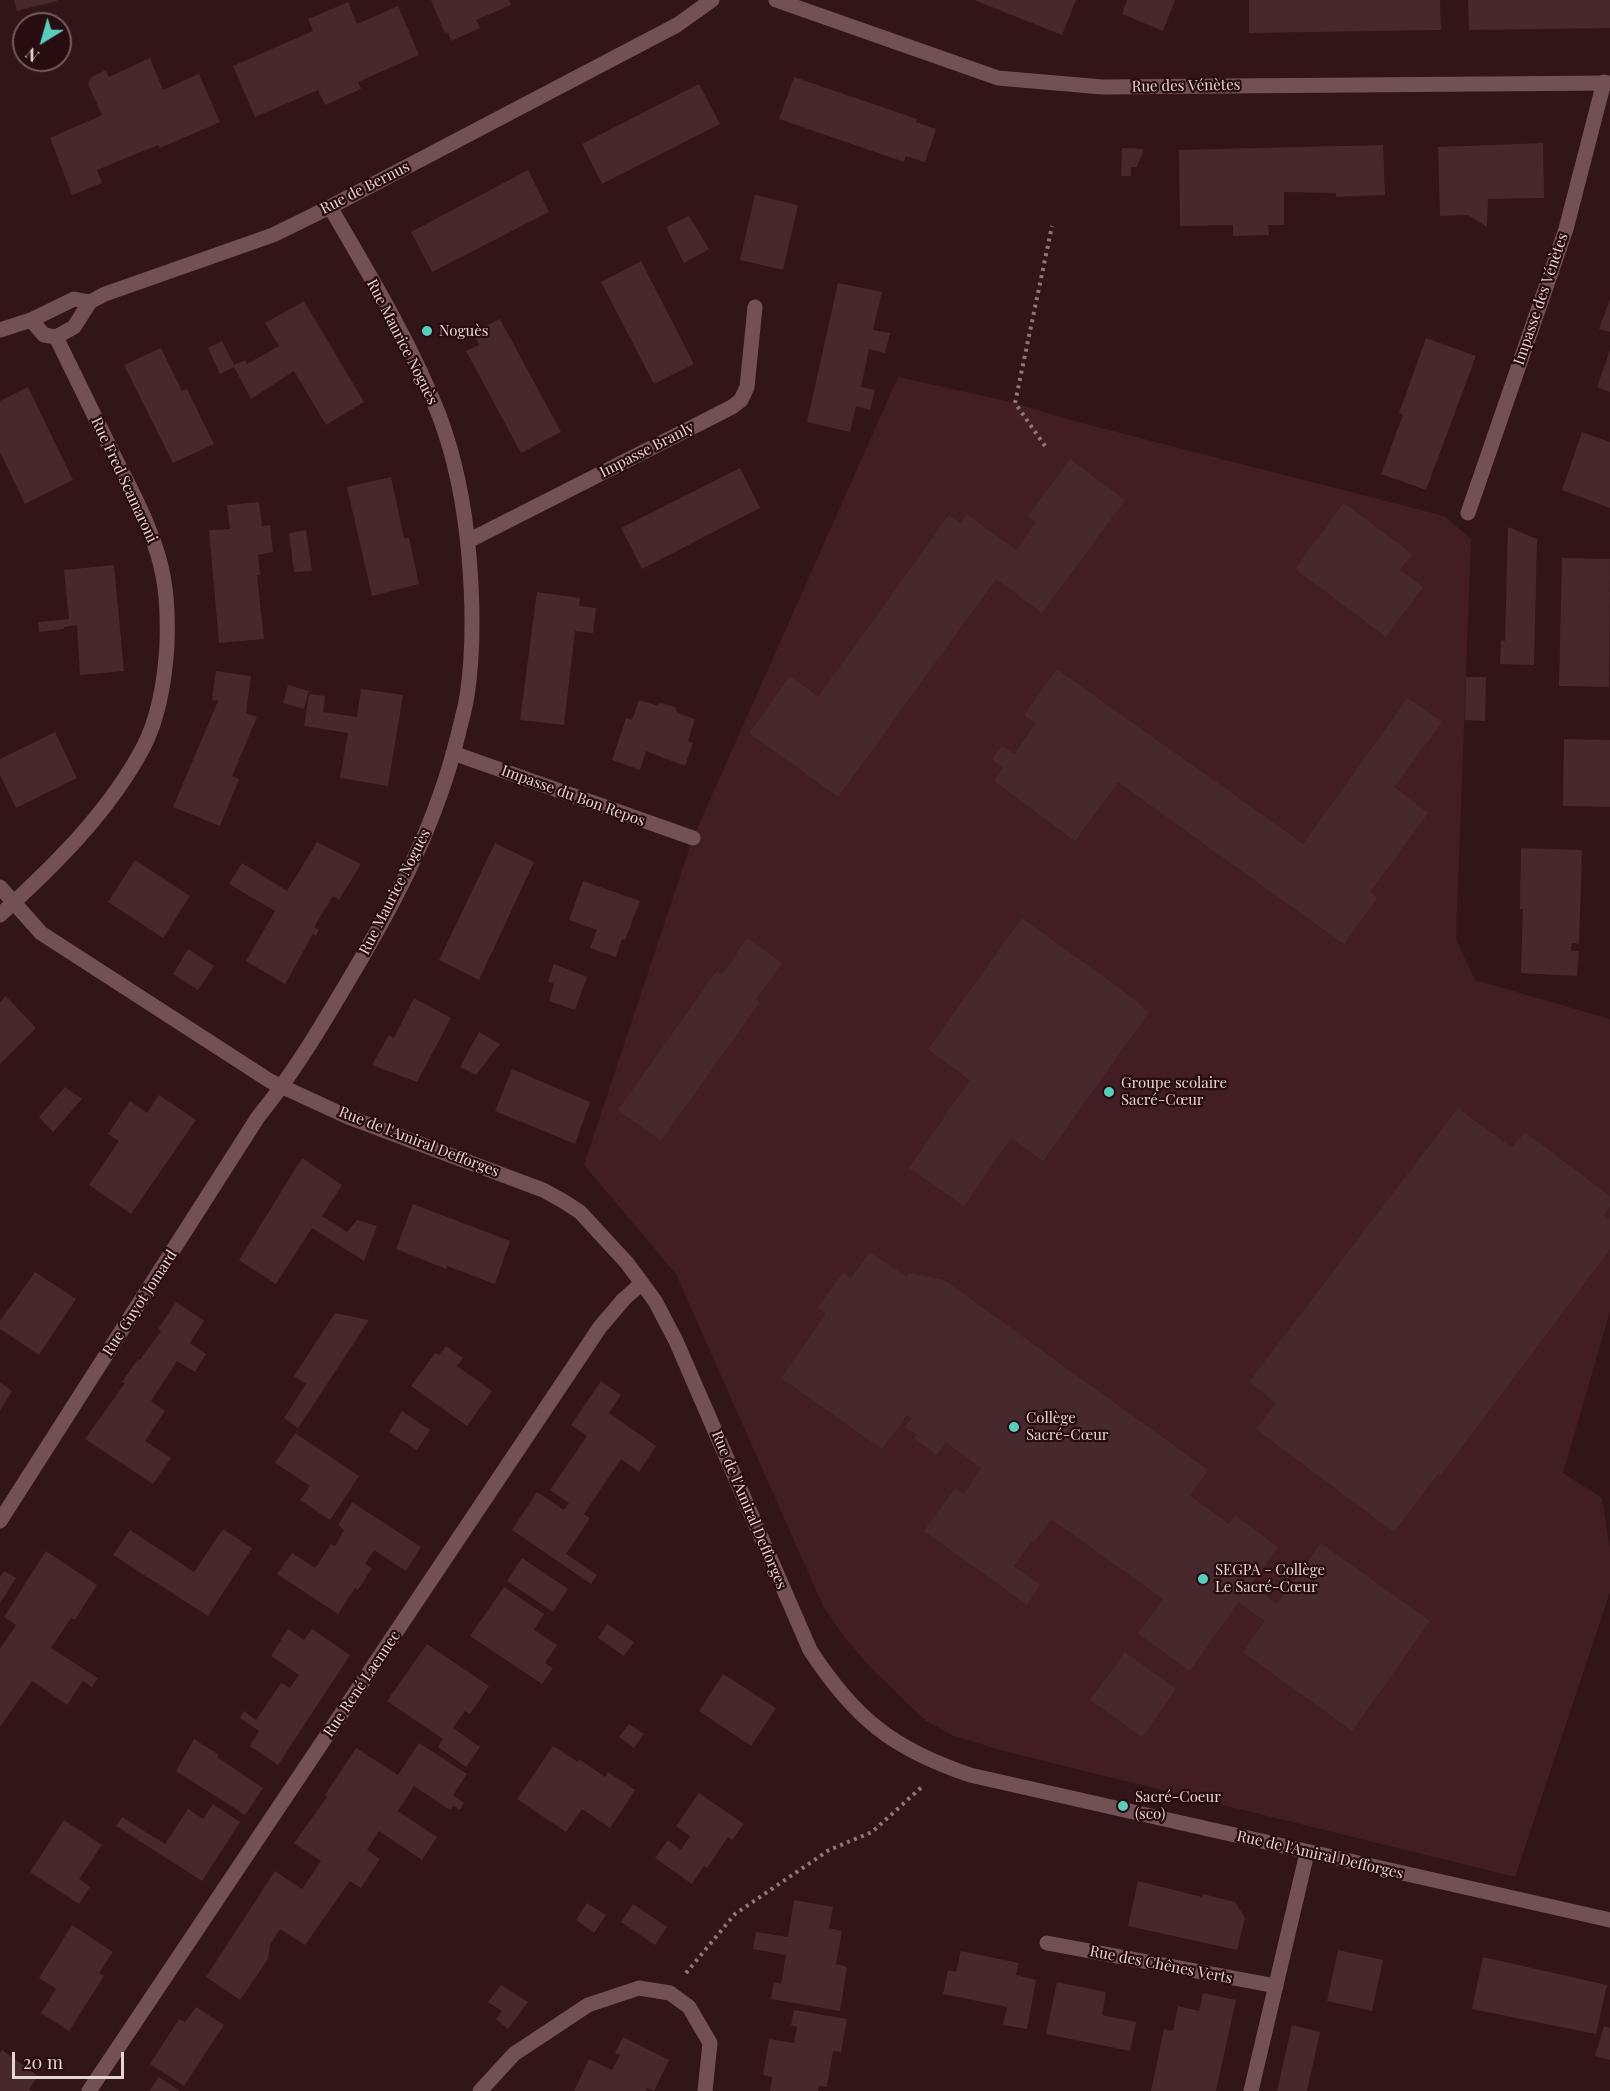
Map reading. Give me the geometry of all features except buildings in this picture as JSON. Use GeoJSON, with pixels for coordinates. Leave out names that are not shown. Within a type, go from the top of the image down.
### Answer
{"type":"FeatureCollection","features":[{"type":"Feature","properties":{"kind":"street","name":"Rue de Bernus"},"geometry":{"type":"LineString","coordinates":[[0,330],[31,320],[74,299],[90,302],[105,294],[273,235],[677,25],[712,0]]}},
{"type":"Feature","properties":{"kind":"street","name":"Rue des Vénètes"},"geometry":{"type":"LineString","coordinates":[[776,0],[998,78],[1102,87],[1607,82]]}},
{"type":"Feature","properties":{"kind":"street","name":"Impasse des Vénètes"},"geometry":{"type":"LineString","coordinates":[[1468,513],[1566,229],[1607,82]]}},
{"type":"Feature","properties":{"kind":"street","name":"Rue Maurice Noguès"},"geometry":{"type":"LineString","coordinates":[[283,1087],[321,1027],[401,887],[427,833],[453,753],[467,698],[472,640],[472,588],[462,496],[439,416],[423,378],[383,300],[330,207]]}},
{"type":"Feature","properties":{"kind":"street"},"geometry":{"type":"LineString","coordinates":[[31,320],[44,335],[56,337],[74,327],[90,302]]}},
{"type":"Feature","properties":{"kind":"street","name":"Impasse Branly"},"geometry":{"type":"LineString","coordinates":[[468,541],[732,407],[741,400],[747,387],[755,307]]}},
{"type":"Feature","properties":{"kind":"street","name":"Rue Fred Scamaroni"},"geometry":{"type":"LineString","coordinates":[[0,915],[43,875],[119,789],[145,744],[159,702],[166,662],[169,612],[166,586],[158,555],[142,512],[56,337]]}},
{"type":"Feature","properties":{"kind":"street","name":"Impasse du Bon Repos"},"geometry":{"type":"LineString","coordinates":[[453,753],[693,838]]}},
{"type":"Feature","properties":{"kind":"street","name":"Rue de l'Amiral Defforges"},"geometry":{"type":"LineString","coordinates":[[0,887],[41,933],[270,1081],[348,1117],[543,1190],[580,1212],[642,1283],[655,1302],[676,1341],[810,1650],[835,1687],[876,1729],[906,1748],[970,1775],[1610,1920]]}},
{"type":"Feature","properties":{"kind":"street","name":"Rue Guyot Jomard"},"geometry":{"type":"LineString","coordinates":[[0,1521],[258,1118],[283,1087]]}},
{"type":"Feature","properties":{"kind":"street","name":"Rue René Laennec"},"geometry":{"type":"LineString","coordinates":[[89,2091],[600,1327],[624,1299],[642,1283]]}},
{"type":"Feature","properties":{"kind":"street"},"geometry":{"type":"LineString","coordinates":[[1251,2091],[1307,1853]]}},
{"type":"Feature","properties":{"kind":"street","name":"Rue des Chênes Verts"},"geometry":{"type":"LineString","coordinates":[[1047,1943],[1276,1986]]}},
{"type":"Feature","properties":{"kind":"street"},"geometry":{"type":"LineString","coordinates":[[480,2091],[514,2054],[588,2005],[639,1988],[670,1993],[689,2007],[710,2043],[705,2091]]}},
{"type":"Feature","properties":{"kind":"path"},"geometry":{"type":"LineString","coordinates":[[1045,446],[1015,403],[1053,226]]}},
{"type":"Feature","properties":{"kind":"path"},"geometry":{"type":"LineString","coordinates":[[670,1993],[735,1914],[829,1850],[872,1832],[919,1792],[942,1765]]}},
{"type":"Feature","properties":{"kind":"shaded area","name":"Groupe scolaire Sacré-Cœur"},"geometry":{"type":"Polygon","coordinates":[[[898,377],[1015,403],[1070,420],[1444,516],[1471,539],[1456,939],[1475,980],[1610,1019],[1610,1311],[1563,1473],[1602,1498],[1610,1549],[1610,1592],[1515,1877],[1004,1751],[954,1736],[926,1721],[872,1669],[845,1638],[823,1606],[676,1274],[584,1165],[693,838],[898,377]]]}},
{"type":"Feature","properties":{"kind":"place","name":"Noguès"},"geometry":{"type":"Point","coordinates":[427,331]}},
{"type":"Feature","properties":{"kind":"place","name":"Groupe scolaire Sacré-Cœur"},"geometry":{"type":"Point","coordinates":[1109,1092]}},
{"type":"Feature","properties":{"kind":"place","name":"Collège Sacré-Cœur"},"geometry":{"type":"Point","coordinates":[1014,1427]}},
{"type":"Feature","properties":{"kind":"place","name":"SEGPA - Collège Le Sacré-Cœur"},"geometry":{"type":"Point","coordinates":[1203,1579]}},
{"type":"Feature","properties":{"kind":"place","name":"Sacré-Coeur (sco)"},"geometry":{"type":"Point","coordinates":[1123,1806]}}]}
